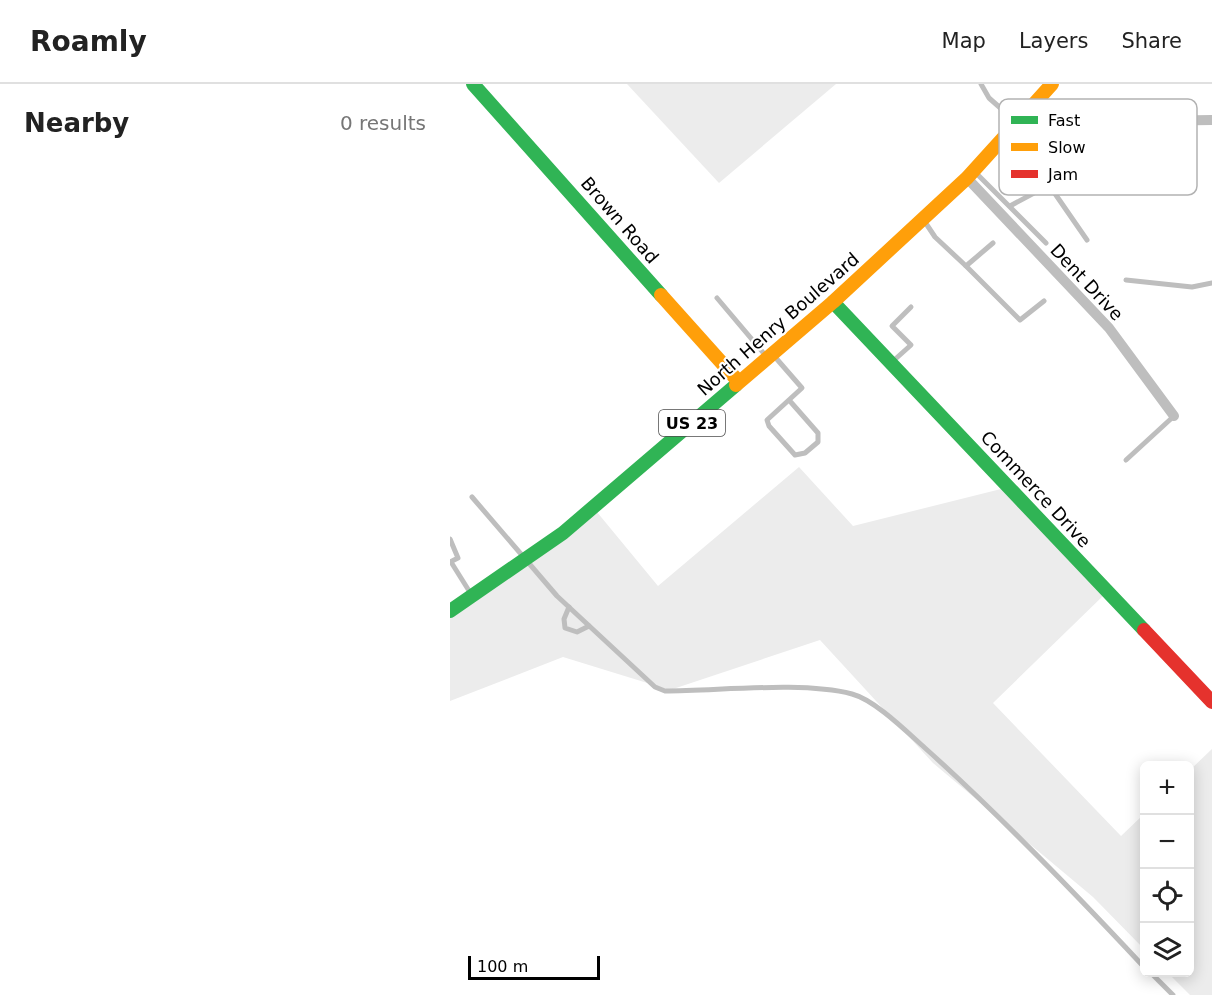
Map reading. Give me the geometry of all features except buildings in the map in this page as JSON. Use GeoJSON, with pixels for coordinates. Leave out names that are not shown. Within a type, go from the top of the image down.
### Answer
{"type":"FeatureCollection","features":[{"type":"Feature","properties":{"kind":"main road","name":"Brown Road"},"geometry":{"type":"LineString","coordinates":[[473,84],[738,381]]}},
{"type":"Feature","properties":{"kind":"main road","name":"North Henry Boulevard"},"geometry":{"type":"LineString","coordinates":[[1039,99],[1052,84]]}},
{"type":"Feature","properties":{"kind":"main road","name":"North Henry Boulevard"},"geometry":{"type":"LineString","coordinates":[[450,611],[528,560],[613,492],[738,381],[833,302],[924,220],[999,143]]}},
{"type":"Feature","properties":{"kind":"main road","name":"Commerce Drive"},"geometry":{"type":"LineString","coordinates":[[833,302],[1212,702]]}},
{"type":"Feature","properties":{"kind":"street"},"geometry":{"type":"LineString","coordinates":[[1197,120],[1212,120]]}},
{"type":"Feature","properties":{"kind":"street","name":"Dent Drive"},"geometry":{"type":"LineString","coordinates":[[971,174],[1109,328],[1174,416]]}},
{"type":"Feature","properties":{"kind":"lane"},"geometry":{"type":"LineString","coordinates":[[981,84],[989,98],[999,107]]}},
{"type":"Feature","properties":{"kind":"lane"},"geometry":{"type":"LineString","coordinates":[[971,174],[1010,206],[1046,243]]}},
{"type":"Feature","properties":{"kind":"lane"},"geometry":{"type":"LineString","coordinates":[[1010,206],[1030,195]]}},
{"type":"Feature","properties":{"kind":"lane"},"geometry":{"type":"LineString","coordinates":[[1056,195],[1087,240]]}},
{"type":"Feature","properties":{"kind":"lane"},"geometry":{"type":"LineString","coordinates":[[924,220],[935,237],[1020,320],[1044,301]]}},
{"type":"Feature","properties":{"kind":"lane"},"geometry":{"type":"LineString","coordinates":[[966,266],[993,243]]}},
{"type":"Feature","properties":{"kind":"lane"},"geometry":{"type":"LineString","coordinates":[[1126,280],[1192,287],[1212,283]]}},
{"type":"Feature","properties":{"kind":"lane"},"geometry":{"type":"LineString","coordinates":[[717,298],[802,388],[767,420],[769,426],[795,455],[805,453],[818,442],[818,433],[789,400]]}},
{"type":"Feature","properties":{"kind":"lane"},"geometry":{"type":"LineString","coordinates":[[891,363],[911,345],[892,326],[911,307]]}},
{"type":"Feature","properties":{"kind":"lane"},"geometry":{"type":"LineString","coordinates":[[1126,460],[1174,416]]}},
{"type":"Feature","properties":{"kind":"lane"},"geometry":{"type":"LineString","coordinates":[[472,497],[568,607],[655,687],[665,691],[824,689],[855,695],[907,731],[956,776],[1140,963]]}},
{"type":"Feature","properties":{"kind":"lane"},"geometry":{"type":"LineString","coordinates":[[450,539],[458,558],[451,562],[473,597]]}},
{"type":"Feature","properties":{"kind":"lane"},"geometry":{"type":"LineString","coordinates":[[568,607],[564,619],[566,628],[578,632],[589,627]]}},
{"type":"Feature","properties":{"kind":"lane"},"geometry":{"type":"LineString","coordinates":[[1155,977],[1173,995]]}},
{"type":"Feature","properties":{"kind":"shaded area"},"geometry":{"type":"Polygon","coordinates":[[[627,84],[836,84],[719,183],[627,84]]]}},
{"type":"Feature","properties":{"kind":"shaded area"},"geometry":{"type":"Polygon","coordinates":[[[799,467],[853,526],[1009,487],[1105,594],[993,703],[1121,836],[1140,818],[1140,945],[1093,897],[933,763],[820,640],[670,690],[563,657],[450,701],[450,612],[592,506],[658,586],[799,467]]]}},
{"type":"Feature","properties":{"kind":"shaded area"},"geometry":{"type":"Polygon","coordinates":[[[1212,749],[1212,995],[1190,995],[1172,977],[1194,977],[1194,766],[1212,749]]]}},
{"type":"Feature","properties":{"kind":"traffic: fast"},"geometry":{"type":"LineString","coordinates":[[473,84],[661,295]]}},
{"type":"Feature","properties":{"kind":"traffic: fast"},"geometry":{"type":"LineString","coordinates":[[833,302],[1144,630]]}},
{"type":"Feature","properties":{"kind":"traffic: fast"},"geometry":{"type":"LineString","coordinates":[[450,611],[563,533],[736,385]]}},
{"type":"Feature","properties":{"kind":"traffic: slow"},"geometry":{"type":"LineString","coordinates":[[1038,99],[1052,84]]}},
{"type":"Feature","properties":{"kind":"traffic: slow"},"geometry":{"type":"LineString","coordinates":[[736,385],[833,302],[967,178],[999,143]]}},
{"type":"Feature","properties":{"kind":"traffic: slow"},"geometry":{"type":"LineString","coordinates":[[661,295],[738,381]]}},
{"type":"Feature","properties":{"kind":"traffic: jam"},"geometry":{"type":"LineString","coordinates":[[1144,630],[1212,702]]}}]}
